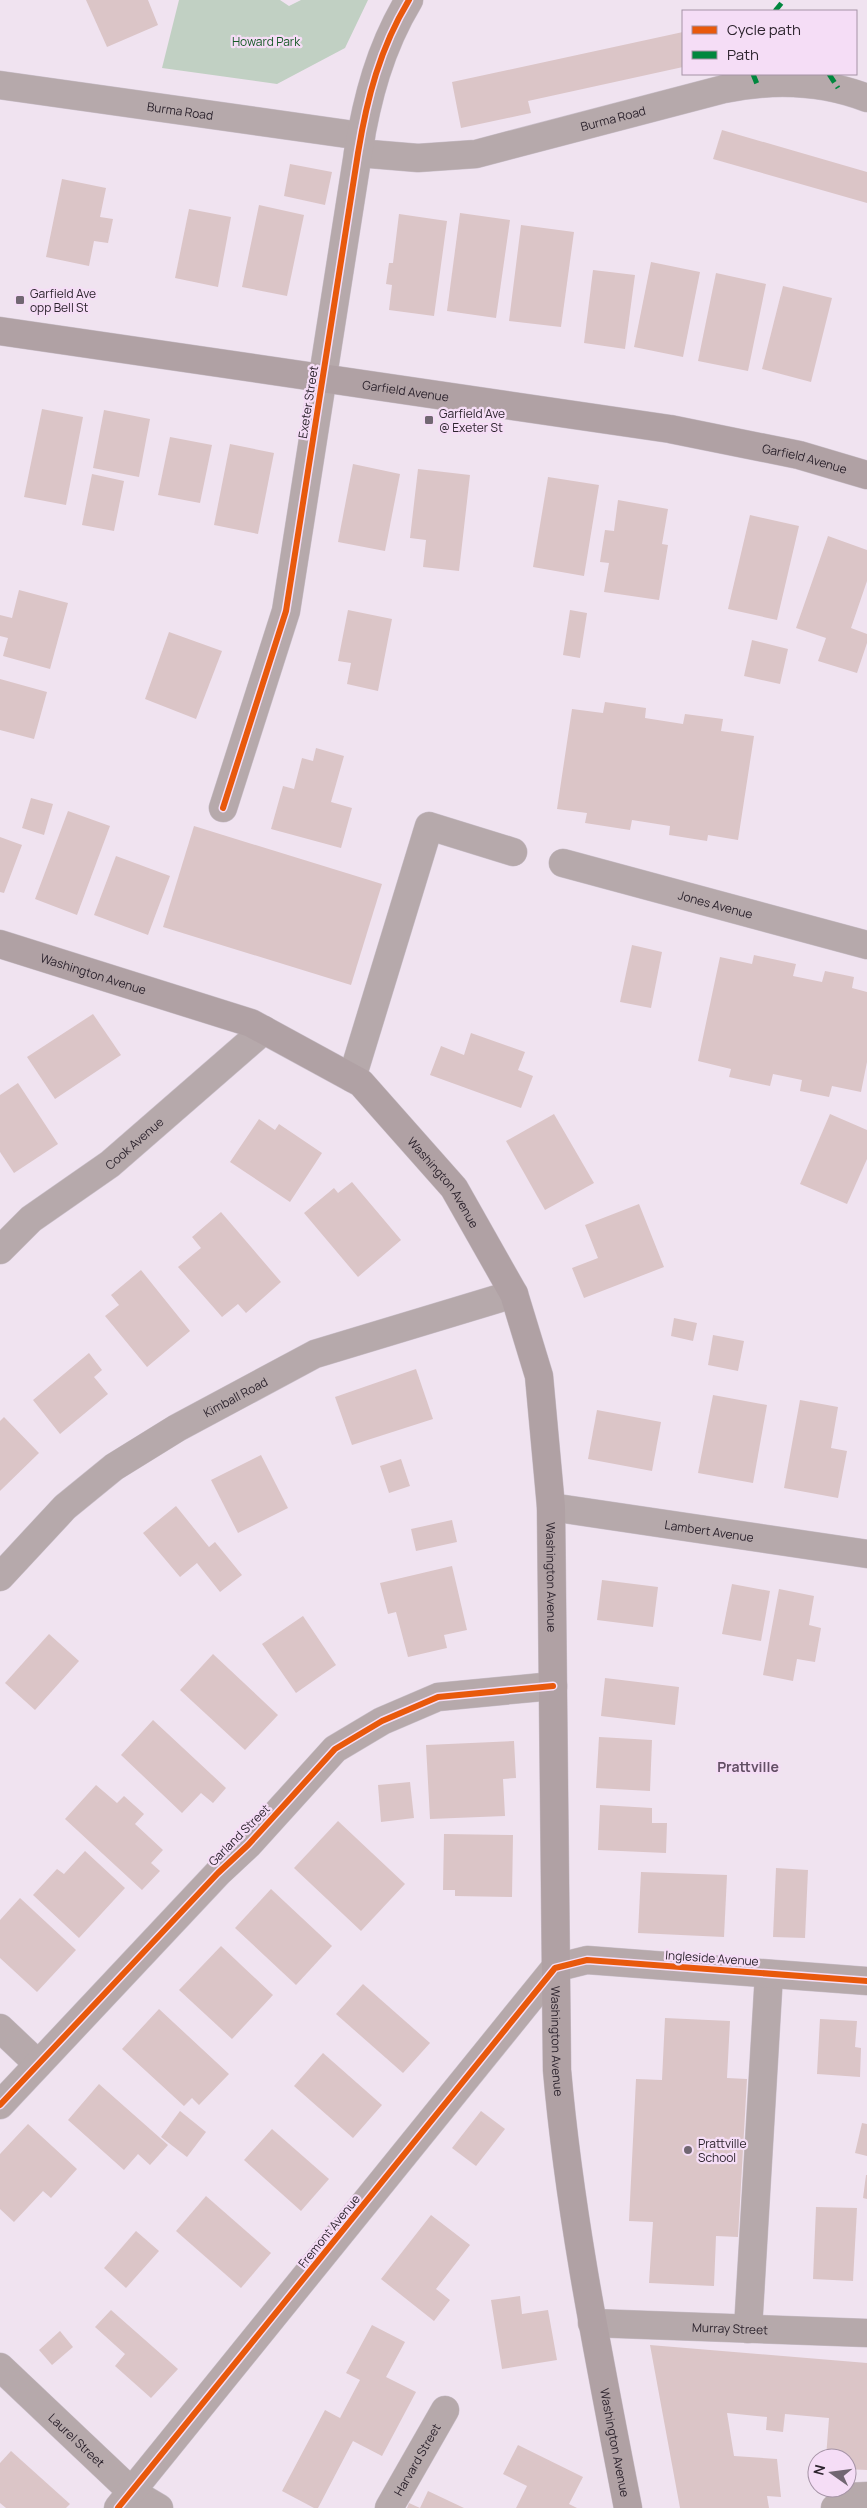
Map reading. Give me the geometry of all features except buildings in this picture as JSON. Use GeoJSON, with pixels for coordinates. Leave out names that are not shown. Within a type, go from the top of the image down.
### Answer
{"type":"FeatureCollection","features":[{"type":"Feature","properties":{"kind":"main road","name":"Garfield Avenue"},"geometry":{"type":"LineString","coordinates":[[0,331],[670,429],[799,455],[867,475]]}},
{"type":"Feature","properties":{"kind":"main road","name":"Washington Avenue"},"geometry":{"type":"LineString","coordinates":[[0,944],[250,1022],[361,1083],[454,1188],[514,1294],[539,1376],[551,1507],[557,2070],[560,2114],[592,2323],[628,2508]]}},
{"type":"Feature","properties":{"kind":"street","name":"Exeter Street"},"geometry":{"type":"LineString","coordinates":[[223,808],[286,611],[359,144],[369,95],[382,54],[409,0]]}},
{"type":"Feature","properties":{"kind":"street","name":"Burma Road"},"geometry":{"type":"LineString","coordinates":[[0,86],[359,144],[418,158],[486,153],[715,92],[757,84],[802,82],[838,88],[867,98]]}},
{"type":"Feature","properties":{"kind":"street"},"geometry":{"type":"LineString","coordinates":[[352,1078],[429,826],[513,852]]}},
{"type":"Feature","properties":{"kind":"street","name":"Jones Avenue"},"geometry":{"type":"LineString","coordinates":[[563,863],[867,945]]}},
{"type":"Feature","properties":{"kind":"street","name":"Cook Avenue"},"geometry":{"type":"LineString","coordinates":[[0,1250],[31,1219],[110,1164],[264,1030]]}},
{"type":"Feature","properties":{"kind":"street","name":"Kimball Road"},"geometry":{"type":"LineString","coordinates":[[0,1577],[64,1507],[114,1467],[177,1428],[315,1354],[514,1294]]}},
{"type":"Feature","properties":{"kind":"street","name":"Lambert Avenue"},"geometry":{"type":"LineString","coordinates":[[551,1507],[867,1554]]}},
{"type":"Feature","properties":{"kind":"street","name":"Garland Street"},"geometry":{"type":"LineString","coordinates":[[0,2105],[218,1873],[248,1845],[335,1749],[382,1721],[438,1696],[553,1686]]}},
{"type":"Feature","properties":{"kind":"street","name":"Ingleside Avenue"},"geometry":{"type":"LineString","coordinates":[[556,1968],[587,1960],[867,1981]]}},
{"type":"Feature","properties":{"kind":"street","name":"Fremont Avenue"},"geometry":{"type":"LineString","coordinates":[[125,2500],[556,1968]]}},
{"type":"Feature","properties":{"kind":"street"},"geometry":{"type":"LineString","coordinates":[[748,2329],[769,1974]]}},
{"type":"Feature","properties":{"kind":"street"},"geometry":{"type":"LineString","coordinates":[[0,2028],[38,2064]]}},
{"type":"Feature","properties":{"kind":"street","name":"Murray Street"},"geometry":{"type":"LineString","coordinates":[[592,2323],[867,2333]]}},
{"type":"Feature","properties":{"kind":"street","name":"Laurel Street"},"geometry":{"type":"LineString","coordinates":[[0,2367],[125,2500],[160,2508]]}},
{"type":"Feature","properties":{"kind":"street","name":"Harvard Street"},"geometry":{"type":"LineString","coordinates":[[390,2508],[444,2410]]}},
{"type":"Feature","properties":{"kind":"street"},"geometry":{"type":"LineString","coordinates":[[835,2508],[848,2496],[867,2496]]}},
{"type":"Feature","properties":{"kind":"green space","name":"Howard Park"},"geometry":{"type":"Polygon","coordinates":[[[179,0],[280,0],[289,6],[301,0],[368,0],[345,48],[277,84],[162,68],[179,0]]]}},
{"type":"Feature","properties":{"kind":"marked path"},"geometry":{"type":"LineString","coordinates":[[776,10],[784,0]]}},
{"type":"Feature","properties":{"kind":"marked path"},"geometry":{"type":"LineString","coordinates":[[753,75],[757,84]]}},
{"type":"Feature","properties":{"kind":"marked path"},"geometry":{"type":"LineString","coordinates":[[830,75],[838,88]]}},
{"type":"Feature","properties":{"kind":"cycle path"},"geometry":{"type":"LineString","coordinates":[[223,808],[286,611],[370,93],[382,55],[409,0]]}},
{"type":"Feature","properties":{"kind":"cycle path"},"geometry":{"type":"LineString","coordinates":[[0,2105],[218,1873],[248,1845],[335,1749],[382,1721],[438,1697],[553,1686]]}},
{"type":"Feature","properties":{"kind":"cycle path"},"geometry":{"type":"LineString","coordinates":[[118,2508],[555,1968],[587,1960],[867,1981]]}},
{"type":"Feature","properties":{"kind":"place","name":"Garfield Ave opp Bell St"},"geometry":{"type":"Point","coordinates":[20,300]}},
{"type":"Feature","properties":{"kind":"place","name":"Garfield Ave @ Exeter St"},"geometry":{"type":"Point","coordinates":[429,420]}},
{"type":"Feature","properties":{"kind":"place","name":"Prattville School"},"geometry":{"type":"Point","coordinates":[688,2150]}},
{"type":"Feature","properties":{"kind":"district","name":"Prattville"},"geometry":{"type":"Point","coordinates":[748,1766]}}]}
